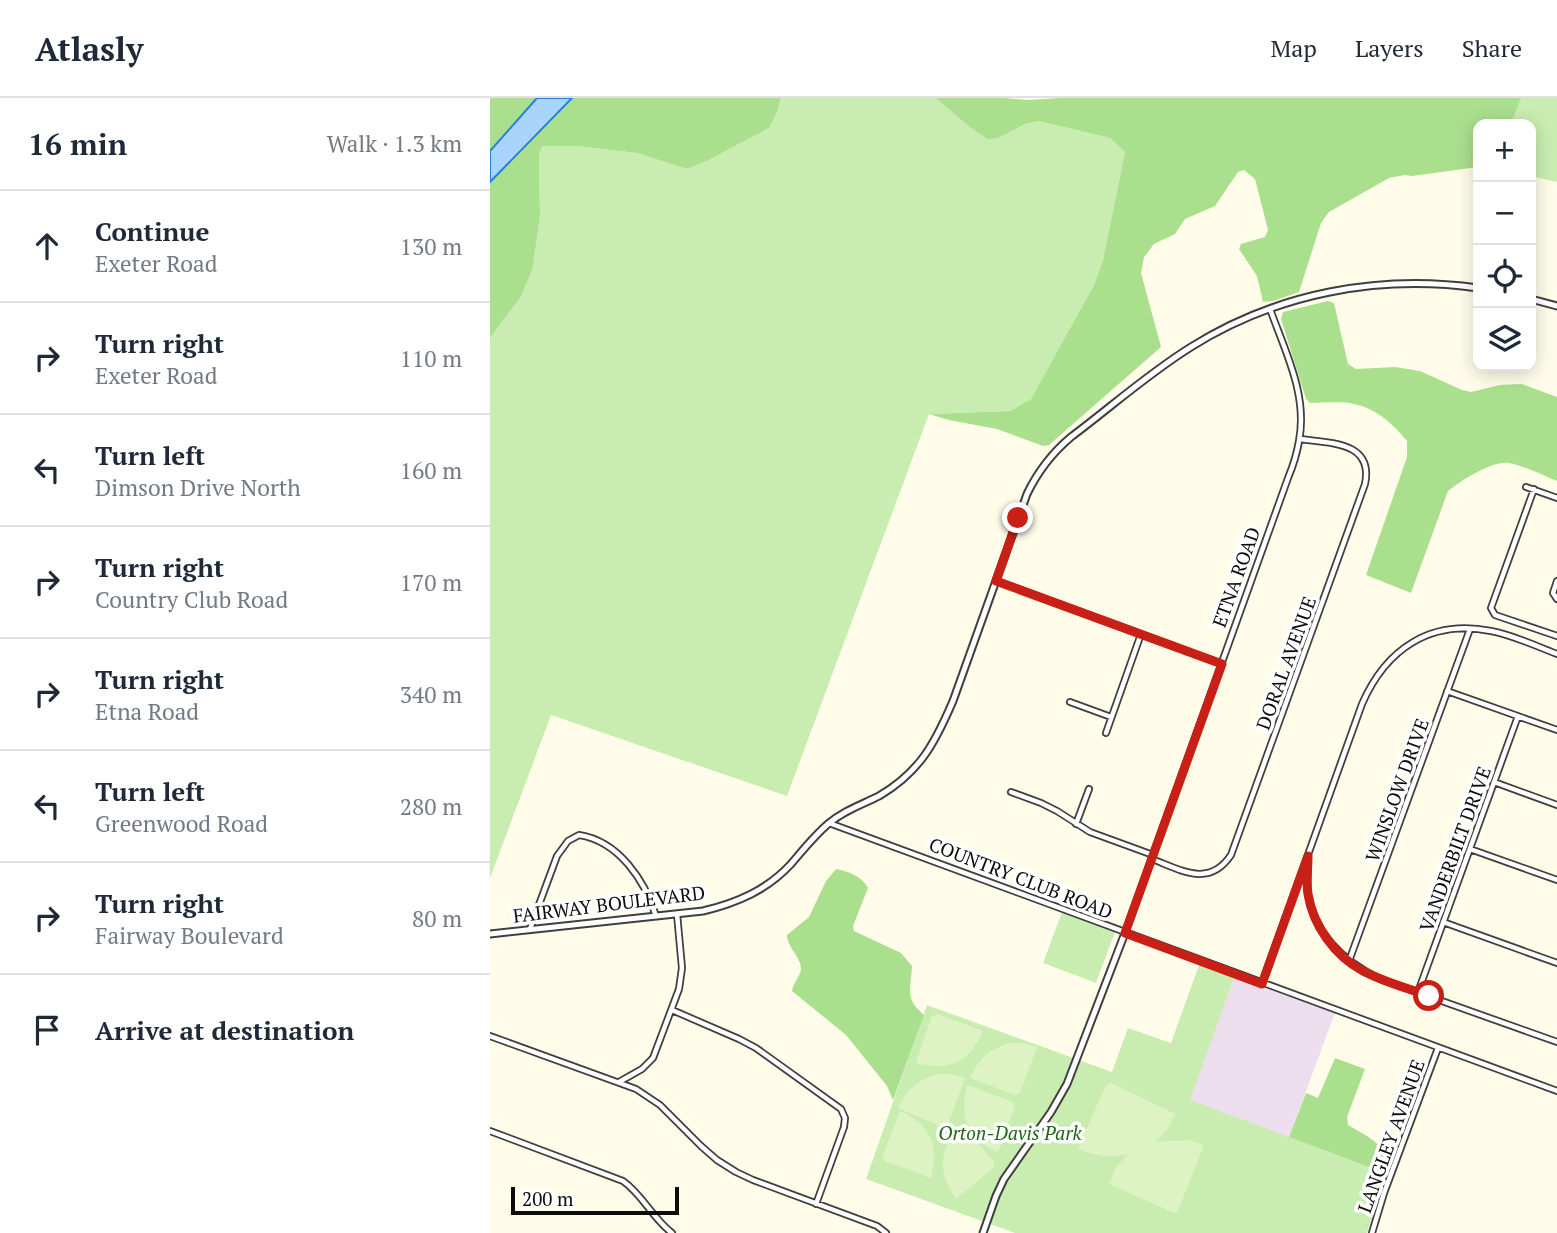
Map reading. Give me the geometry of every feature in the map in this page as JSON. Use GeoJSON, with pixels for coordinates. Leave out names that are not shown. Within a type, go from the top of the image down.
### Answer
{"type":"FeatureCollection","features":[{"type":"Feature","properties":{"kind":"street","name":"FAIRWAY BOULEVARD"},"geometry":{"type":"LineString","coordinates":[[490,934],[703,911],[729,904],[758,891],[780,874],[829,823],[899,782],[920,763],[931,747],[953,701],[1029,490],[1042,467],[1059,448],[1189,348],[1236,323],[1270,309],[1311,296],[1369,285],[1434,284],[1473,288]]}},
{"type":"Feature","properties":{"kind":"street"},"geometry":{"type":"LineString","coordinates":[[1536,300],[1557,306]]}},
{"type":"Feature","properties":{"kind":"street","name":"ETNA ROAD"},"geometry":{"type":"LineString","coordinates":[[983,1233],[1003,1179],[1051,1112],[1071,1075],[1125,933],[1291,469],[1300,439],[1298,388],[1270,309]]}},
{"type":"Feature","properties":{"kind":"street","name":"DORAL AVENUE"},"geometry":{"type":"LineString","coordinates":[[1152,857],[1190,873],[1206,874],[1221,868],[1231,855],[1365,484],[1367,471],[1363,459],[1354,450],[1342,445],[1300,439]]}},
{"type":"Feature","properties":{"kind":"street"},"geometry":{"type":"LineString","coordinates":[[1526,486],[1557,498]]}},
{"type":"Feature","properties":{"kind":"street"},"geometry":{"type":"LineString","coordinates":[[1534,489],[1492,608],[1495,615],[1557,636]]}},
{"type":"Feature","properties":{"kind":"street"},"geometry":{"type":"LineString","coordinates":[[996,581],[1222,664]]}},
{"type":"Feature","properties":{"kind":"street"},"geometry":{"type":"LineString","coordinates":[[1557,581],[1553,593],[1557,599]]}},
{"type":"Feature","properties":{"kind":"street"},"geometry":{"type":"LineString","coordinates":[[1262,984],[1369,687],[1385,664],[1424,636],[1470,629],[1500,633],[1557,653]]}},
{"type":"Feature","properties":{"kind":"street","name":"WINSLOW DRIVE"},"geometry":{"type":"LineString","coordinates":[[1349,961],[1470,629]]}},
{"type":"Feature","properties":{"kind":"street"},"geometry":{"type":"LineString","coordinates":[[1105,733],[1141,634]]}},
{"type":"Feature","properties":{"kind":"street"},"geometry":{"type":"LineString","coordinates":[[1447,691],[1557,730]]}},
{"type":"Feature","properties":{"kind":"street"},"geometry":{"type":"LineString","coordinates":[[1070,702],[1111,716]]}},
{"type":"Feature","properties":{"kind":"street","name":"VANDERBILT DRIVE"},"geometry":{"type":"LineString","coordinates":[[1418,992],[1518,716]]}},
{"type":"Feature","properties":{"kind":"street"},"geometry":{"type":"LineString","coordinates":[[1494,782],[1557,805]]}},
{"type":"Feature","properties":{"kind":"street"},"geometry":{"type":"LineString","coordinates":[[1076,824],[1089,789]]}},
{"type":"Feature","properties":{"kind":"street"},"geometry":{"type":"LineString","coordinates":[[1011,792],[1057,811],[1090,832],[1152,857]]}},
{"type":"Feature","properties":{"kind":"street","name":"COUNTRY CLUB ROAD"},"geometry":{"type":"LineString","coordinates":[[829,823],[1557,1091]]}},
{"type":"Feature","properties":{"kind":"street"},"geometry":{"type":"LineString","coordinates":[[530,929],[557,856],[568,841],[579,835],[599,841],[622,857],[642,884],[656,916]]}},
{"type":"Feature","properties":{"kind":"street"},"geometry":{"type":"LineString","coordinates":[[1470,849],[1557,880]]}},
{"type":"Feature","properties":{"kind":"street"},"geometry":{"type":"LineString","coordinates":[[1308,856],[1308,893],[1315,916],[1330,944],[1349,961],[1380,979],[1557,1042]]}},
{"type":"Feature","properties":{"kind":"street"},"geometry":{"type":"LineString","coordinates":[[619,1082],[649,1064],[679,989],[682,968],[677,914]]}},
{"type":"Feature","properties":{"kind":"street"},"geometry":{"type":"LineString","coordinates":[[1443,922],[1557,963]]}},
{"type":"Feature","properties":{"kind":"street"},"geometry":{"type":"LineString","coordinates":[[671,1010],[756,1048],[841,1109],[845,1118],[844,1127],[816,1204]]}},
{"type":"Feature","properties":{"kind":"street"},"geometry":{"type":"LineString","coordinates":[[490,1036],[619,1082],[648,1096],[701,1146],[736,1172],[877,1226],[886,1233]]}},
{"type":"Feature","properties":{"kind":"street","name":"LANGLEY AVENUE"},"geometry":{"type":"LineString","coordinates":[[1372,1233],[1438,1048]]}},
{"type":"Feature","properties":{"kind":"street"},"geometry":{"type":"LineString","coordinates":[[490,1131],[623,1181],[672,1233]]}},
{"type":"Feature","properties":{"kind":"shaded area"},"geometry":{"type":"Polygon","coordinates":[[[1236,973],[1336,1010],[1289,1137],[1189,1100],[1236,973]]]}},
{"type":"Feature","properties":{"kind":"green space"},"geometry":{"type":"Polygon","coordinates":[[[490,98],[537,98],[490,151],[490,98]]]}},
{"type":"Feature","properties":{"kind":"green space"},"geometry":{"type":"Polygon","coordinates":[[[572,98],[781,98],[769,128],[687,169],[637,153],[577,146],[542,146],[539,156],[540,216],[532,270],[520,298],[490,338],[490,182],[572,98]]]}},
{"type":"Feature","properties":{"kind":"green space"},"geometry":{"type":"Polygon","coordinates":[[[781,98],[936,98],[998,138],[1025,124],[1039,121],[1110,138],[1125,152],[1103,260],[1094,285],[1031,399],[1010,411],[929,414],[787,796],[551,715],[490,878],[490,338],[520,298],[540,216],[539,156],[542,146],[577,146],[637,153],[687,169],[769,128],[781,98]]]}},
{"type":"Feature","properties":{"kind":"green space"},"geometry":{"type":"Polygon","coordinates":[[[936,98],[1521,98],[1513,119],[1473,119],[1473,168],[1389,178],[1329,212],[1321,223],[1299,292],[1273,301],[1263,302],[1257,276],[1239,249],[1241,244],[1265,237],[1268,230],[1255,179],[1244,170],[1238,172],[1215,206],[1185,219],[1175,234],[1154,244],[1144,257],[1141,273],[1161,347],[1049,445],[1043,446],[997,429],[929,414],[1010,411],[1031,399],[1094,285],[1103,260],[1125,152],[1110,138],[1039,121],[1025,124],[998,138],[988,139],[936,98]]]}},
{"type":"Feature","properties":{"kind":"green space"},"geometry":{"type":"Polygon","coordinates":[[[1521,98],[1557,98],[1557,182],[1536,177],[1536,119],[1513,119],[1521,98]]]}},
{"type":"Feature","properties":{"kind":"green space"},"geometry":{"type":"Polygon","coordinates":[[[1328,301],[1334,303],[1348,364],[1356,369],[1395,367],[1420,371],[1471,392],[1500,385],[1522,384],[1557,397],[1557,481],[1521,466],[1502,463],[1477,472],[1453,487],[1448,491],[1411,593],[1366,575],[1407,457],[1407,441],[1384,418],[1370,409],[1354,404],[1310,403],[1306,399],[1281,319],[1283,312],[1328,301]]]}},
{"type":"Feature","properties":{"kind":"green space"},"geometry":{"type":"Polygon","coordinates":[[[836,869],[855,875],[868,888],[853,926],[854,931],[901,953],[912,966],[911,998],[924,1015],[893,1100],[887,1086],[846,1035],[792,991],[801,969],[787,935],[809,917],[826,881],[836,869]]]}},
{"type":"Feature","properties":{"kind":"green space"},"geometry":{"type":"Polygon","coordinates":[[[1062,912],[1115,932],[1096,983],[1043,963],[1062,912]]]}},
{"type":"Feature","properties":{"kind":"green space","name":"Orton-Davis Park"},"geometry":{"type":"Polygon","coordinates":[[[1199,965],[1234,978],[1190,1100],[1386,1173],[1367,1233],[1015,1233],[866,1179],[927,1005],[1112,1072],[1128,1028],[1171,1043],[1199,965]]]}},
{"type":"Feature","properties":{"kind":"green space"},"geometry":{"type":"Polygon","coordinates":[[[937,1014],[983,1031],[971,1051],[957,1062],[938,1066],[916,1063],[932,1016],[937,1014]]]}},
{"type":"Feature","properties":{"kind":"green space"},"geometry":{"type":"Polygon","coordinates":[[[1010,1043],[1037,1047],[1020,1093],[1015,1095],[970,1078],[985,1055],[1010,1043]]]}},
{"type":"Feature","properties":{"kind":"green space"},"geometry":{"type":"Polygon","coordinates":[[[1335,1058],[1365,1069],[1347,1117],[1348,1125],[1382,1149],[1384,1163],[1380,1171],[1289,1137],[1306,1093],[1318,1098],[1335,1058]]]}},
{"type":"Feature","properties":{"kind":"green space"},"geometry":{"type":"Polygon","coordinates":[[[939,1074],[965,1078],[948,1124],[943,1127],[898,1108],[914,1086],[939,1074]]]}},
{"type":"Feature","properties":{"kind":"green space"},"geometry":{"type":"Polygon","coordinates":[[[1111,1083],[1175,1114],[1167,1130],[1155,1142],[1189,1140],[1204,1145],[1178,1211],[1174,1213],[1109,1184],[1116,1167],[1129,1154],[1103,1156],[1078,1149],[1106,1085],[1111,1083]]]}},
{"type":"Feature","properties":{"kind":"green space"},"geometry":{"type":"Polygon","coordinates":[[[967,1085],[1013,1102],[1015,1106],[998,1152],[979,1140],[968,1126],[964,1107],[967,1085]]]}},
{"type":"Feature","properties":{"kind":"green space"},"geometry":{"type":"Polygon","coordinates":[[[900,1111],[919,1123],[930,1138],[934,1156],[931,1178],[885,1161],[882,1157],[900,1111]]]}},
{"type":"Feature","properties":{"kind":"green space"},"geometry":{"type":"Polygon","coordinates":[[[962,1125],[994,1162],[994,1167],[956,1199],[945,1179],[943,1160],[949,1143],[962,1125]]]}},
{"type":"Feature","properties":{"kind":"water"},"geometry":{"type":"Polygon","coordinates":[[[537,98],[572,98],[490,182],[490,151],[537,98]]]}},
{"type":"Feature","properties":{"kind":"route"},"geometry":{"type":"LineString","coordinates":[[1018,518],[996,581],[1222,664],[1125,933],[1262,984],[1308,856],[1308,893],[1315,916],[1330,944],[1362,970],[1429,996]]}}]}
